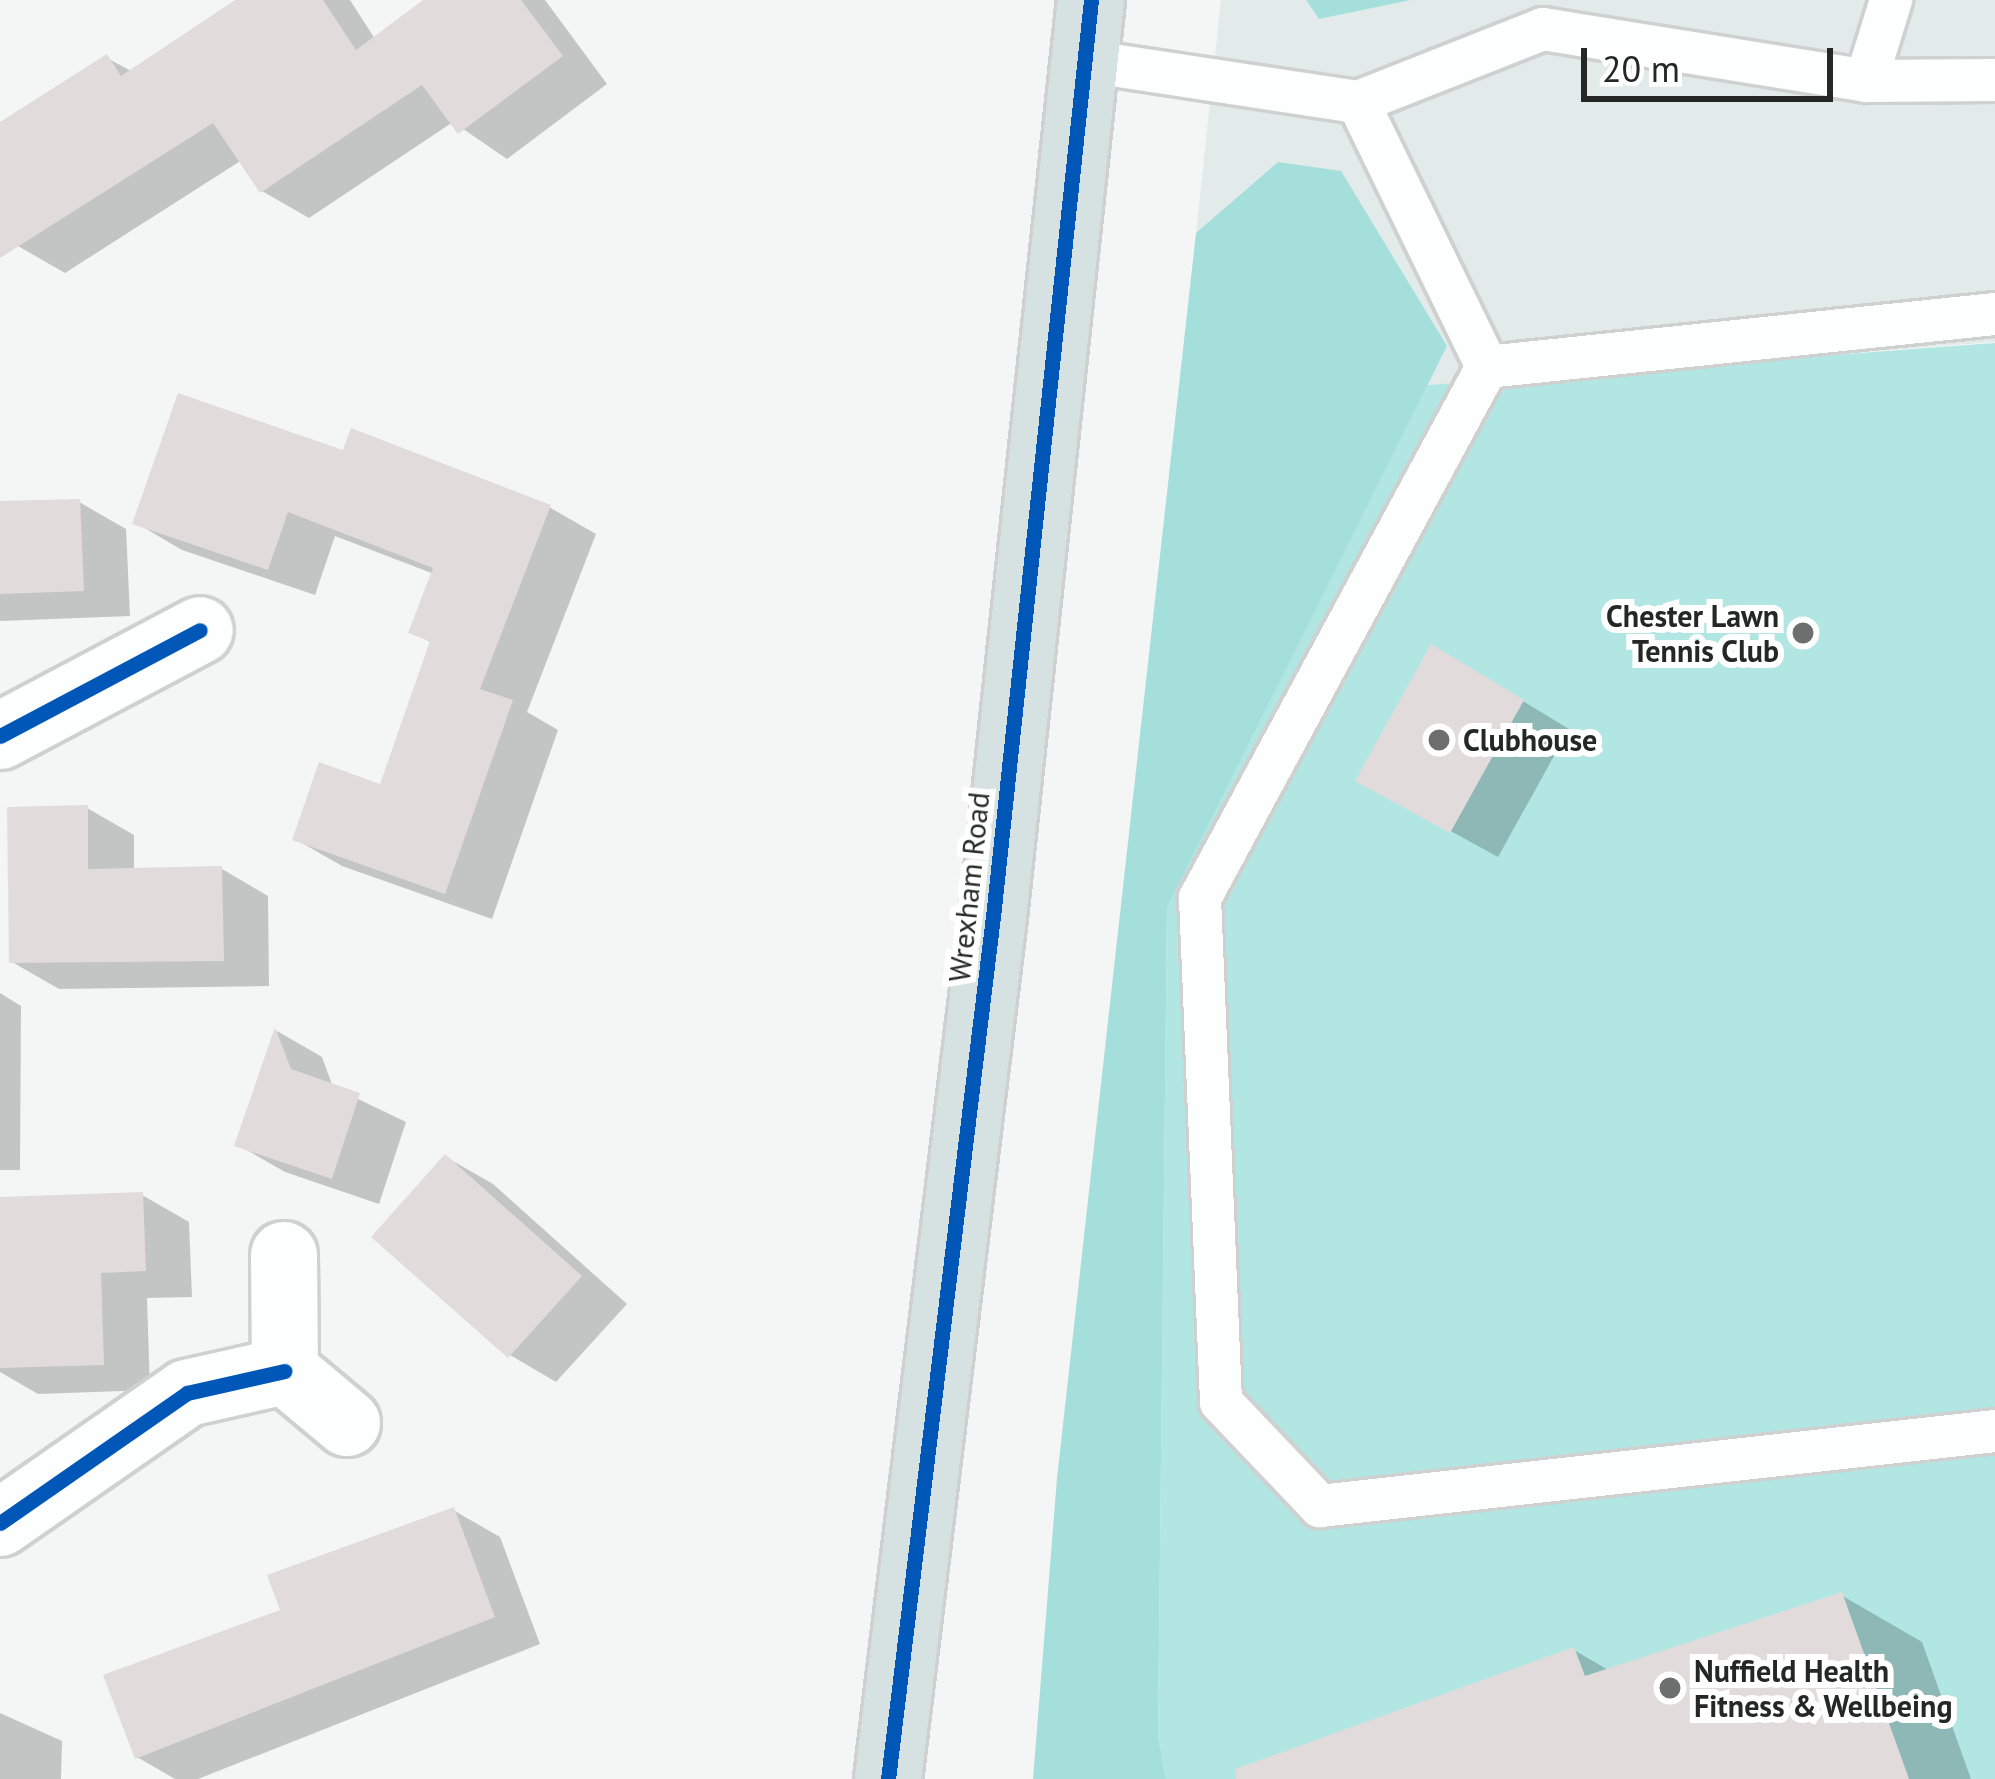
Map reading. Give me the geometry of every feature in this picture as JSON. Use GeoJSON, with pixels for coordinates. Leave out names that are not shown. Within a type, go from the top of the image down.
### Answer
{"type":"FeatureCollection","features":[{"type":"Feature","properties":{"kind":"highway","name":"Wrexham Road"},"geometry":{"type":"LineString","coordinates":[[888,1779],[1089,30]]}},
{"type":"Feature","properties":{"kind":"street"},"geometry":{"type":"LineString","coordinates":[[0,736],[200,630]]}},
{"type":"Feature","properties":{"kind":"street"},"geometry":{"type":"LineString","coordinates":[[284,1255],[285,1371],[346,1423]]}},
{"type":"Feature","properties":{"kind":"street"},"geometry":{"type":"LineString","coordinates":[[0,1523],[188,1393],[285,1371]]}},
{"type":"Feature","properties":{"kind":"lane"},"geometry":{"type":"LineString","coordinates":[[1865,81],[1891,0]]}},
{"type":"Feature","properties":{"kind":"lane"},"geometry":{"type":"LineString","coordinates":[[1089,30],[1358,102],[1543,29],[1865,81],[1995,80]]}},
{"type":"Feature","properties":{"kind":"lane"},"geometry":{"type":"LineString","coordinates":[[1358,102],[1486,367]]}},
{"type":"Feature","properties":{"kind":"lane"},"geometry":{"type":"LineString","coordinates":[[1486,367],[1995,314]]}},
{"type":"Feature","properties":{"kind":"lane"},"geometry":{"type":"LineString","coordinates":[[1486,367],[1200,898],[1221,1402],[1320,1506],[1995,1431]]}},
{"type":"Feature","properties":{"kind":"shaded area"},"geometry":{"type":"Polygon","coordinates":[[[1221,0],[1306,0],[1319,19],[1411,0],[1995,0],[1995,342],[1427,385],[1447,346],[1196,233],[1221,0]]]}},
{"type":"Feature","properties":{"kind":"shaded area"},"geometry":{"type":"Polygon","coordinates":[[[1306,0],[1411,0],[1319,19],[1306,0]]]}},
{"type":"Feature","properties":{"kind":"shaded area"},"geometry":{"type":"Polygon","coordinates":[[[1278,162],[1341,171],[1447,346],[1167,908],[1158,1735],[1166,1779],[1033,1779],[1057,1478],[1196,233],[1278,162]]]}},
{"type":"Feature","properties":{"kind":"shaded area"},"geometry":{"type":"Polygon","coordinates":[[[1995,343],[1995,1779],[1166,1779],[1158,1735],[1167,908],[1427,385],[1995,343]]]}},
{"type":"Feature","properties":{"kind":"building"},"geometry":{"type":"Polygon","coordinates":[[[235,0],[323,0],[356,50],[423,0],[521,0],[563,56],[458,134],[422,85],[260,193],[213,123],[0,258],[0,122],[107,54],[121,76],[235,0]]]}},
{"type":"Feature","properties":{"kind":"building"},"geometry":{"type":"Polygon","coordinates":[[[178,393],[343,450],[351,428],[551,505],[480,689],[513,700],[445,894],[292,840],[319,762],[380,784],[430,641],[408,633],[433,568],[288,512],[268,570],[132,524],[178,393]]]}},
{"type":"Feature","properties":{"kind":"building"},"geometry":{"type":"Polygon","coordinates":[[[80,499],[84,591],[0,594],[0,501],[80,499]]]}},
{"type":"Feature","properties":{"kind":"building","name":"Clubhouse"},"geometry":{"type":"Polygon","coordinates":[[[1431,644],[1524,700],[1450,833],[1355,781],[1431,644]]]}},
{"type":"Feature","properties":{"kind":"building"},"geometry":{"type":"Polygon","coordinates":[[[88,805],[88,869],[222,866],[224,961],[9,963],[7,807],[88,805]]]}},
{"type":"Feature","properties":{"kind":"building"},"geometry":{"type":"Polygon","coordinates":[[[275,1027],[291,1069],[360,1093],[332,1179],[234,1146],[275,1027]]]}},
{"type":"Feature","properties":{"kind":"building"},"geometry":{"type":"Polygon","coordinates":[[[445,1154],[582,1276],[508,1358],[371,1237],[445,1154]]]}},
{"type":"Feature","properties":{"kind":"building"},"geometry":{"type":"Polygon","coordinates":[[[143,1192],[146,1271],[101,1273],[104,1365],[0,1368],[0,1197],[143,1192]]]}},
{"type":"Feature","properties":{"kind":"building"},"geometry":{"type":"Polygon","coordinates":[[[454,1507],[495,1617],[135,1759],[103,1675],[280,1610],[267,1575],[454,1507]]]}},
{"type":"Feature","properties":{"kind":"building","name":"Nuffield Health Fitness & Wellbeing"},"geometry":{"type":"Polygon","coordinates":[[[1842,1592],[1909,1779],[1236,1779],[1235,1769],[1574,1647],[1585,1676],[1842,1592]]]}},
{"type":"Feature","properties":{"kind":"cycle path"},"geometry":{"type":"LineString","coordinates":[[888,1779],[993,917],[1091,0]]}},
{"type":"Feature","properties":{"kind":"cycle path"},"geometry":{"type":"LineString","coordinates":[[0,736],[200,630]]}},
{"type":"Feature","properties":{"kind":"cycle path"},"geometry":{"type":"LineString","coordinates":[[0,1523],[187,1393],[285,1371]]}},
{"type":"Feature","properties":{"kind":"place","name":"Chester Lawn Tennis Club"},"geometry":{"type":"Point","coordinates":[1803,633]}},
{"type":"Feature","properties":{"kind":"place","name":"Clubhouse"},"geometry":{"type":"Point","coordinates":[1439,740]}},
{"type":"Feature","properties":{"kind":"place","name":"Nuffield Health Fitness & Wellbeing"},"geometry":{"type":"Point","coordinates":[1670,1688]}}]}
